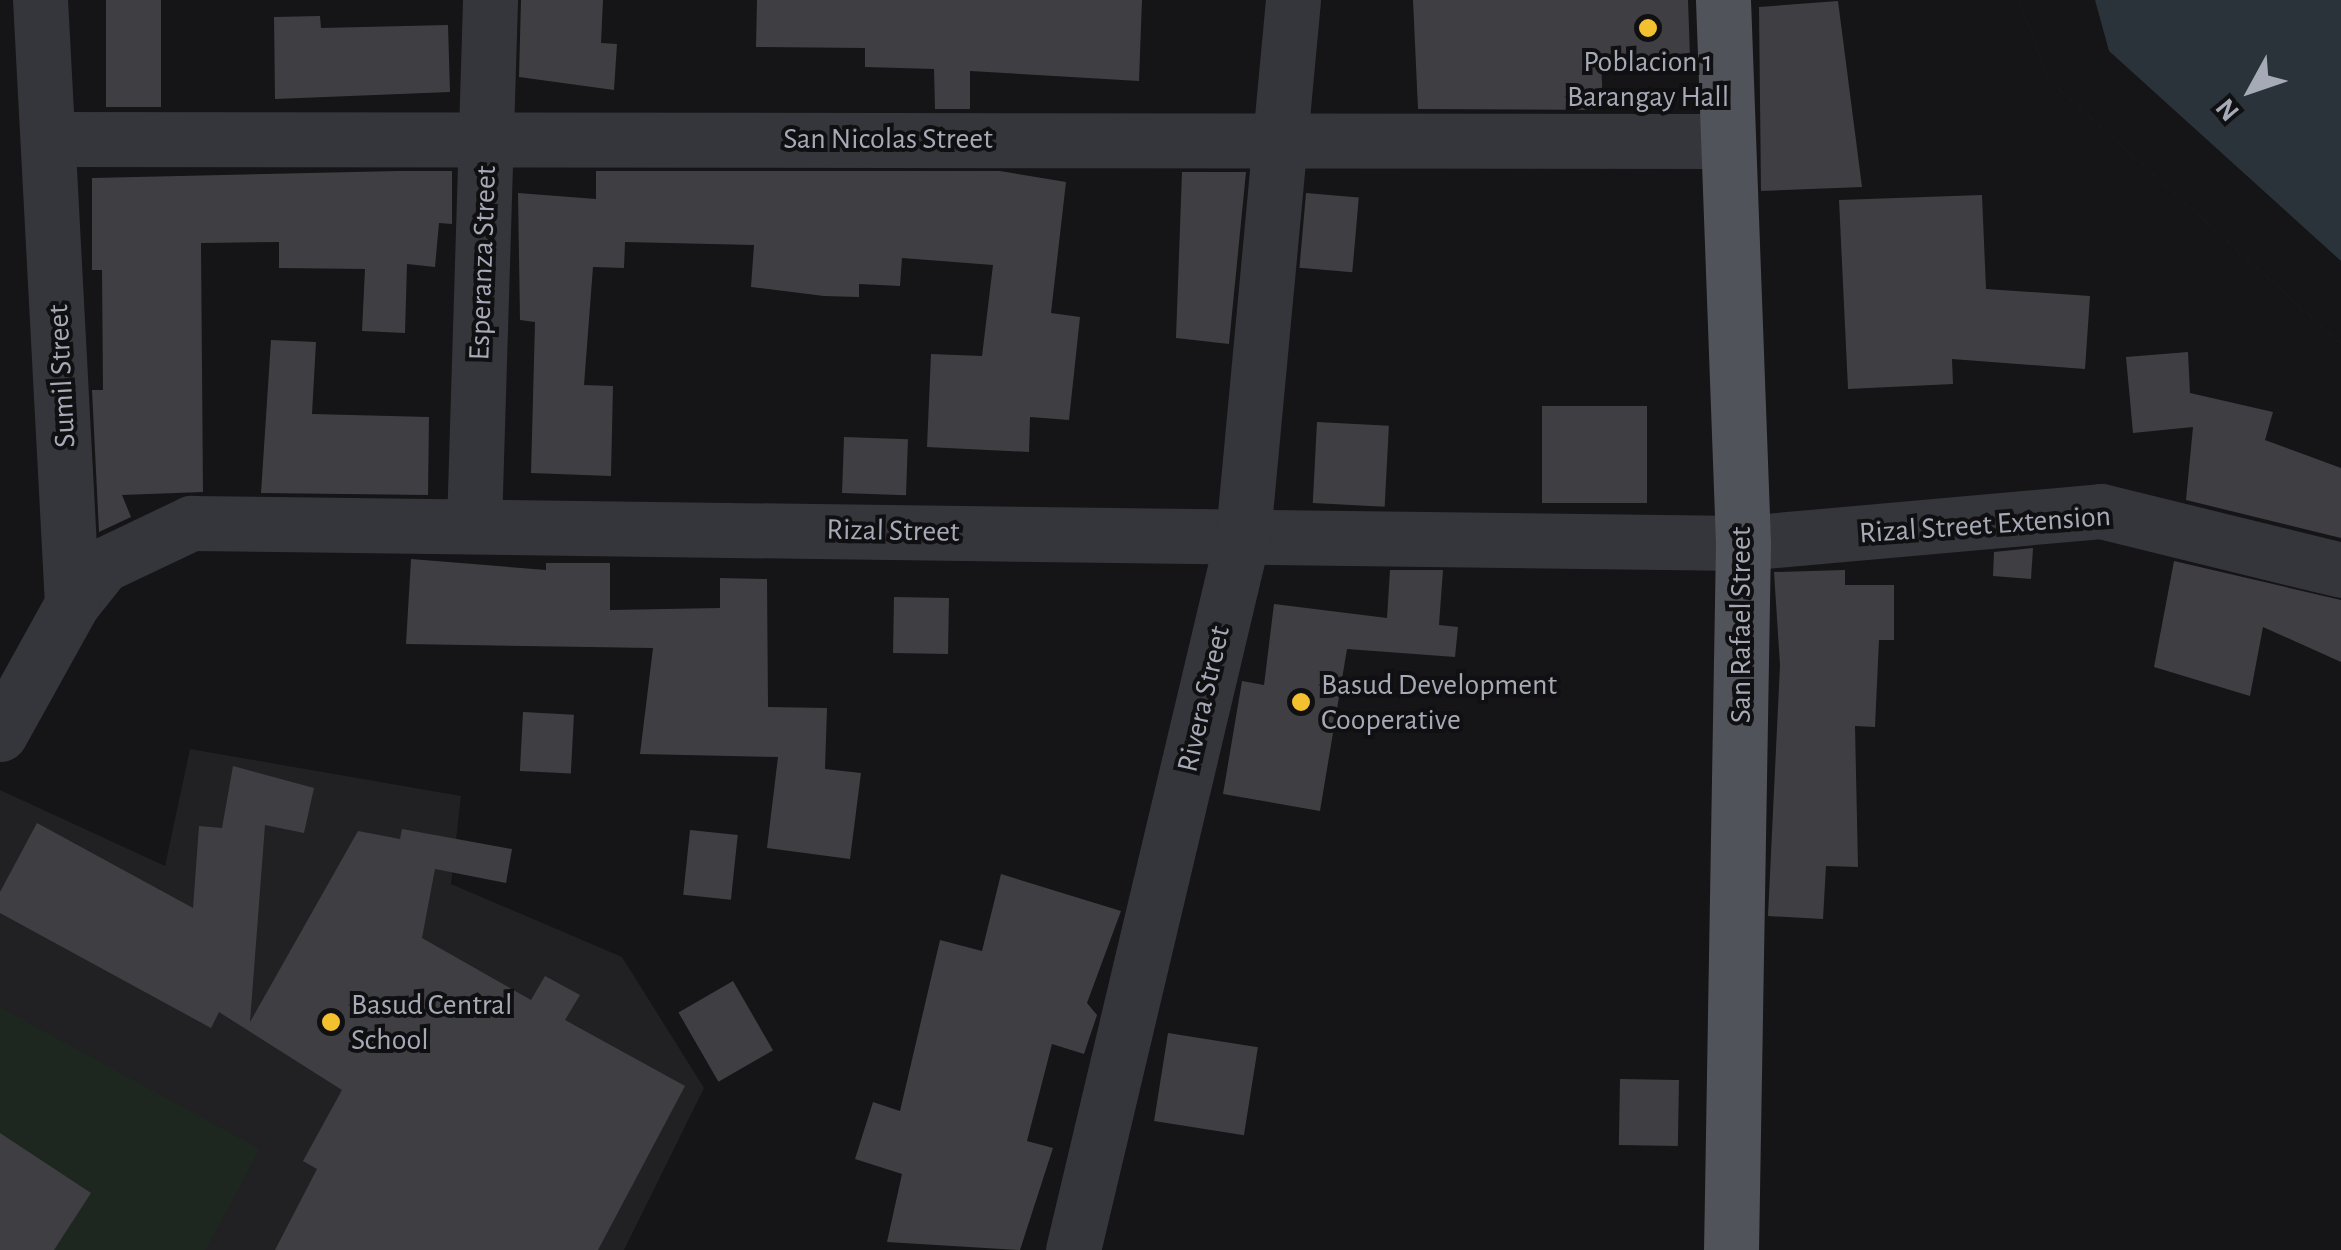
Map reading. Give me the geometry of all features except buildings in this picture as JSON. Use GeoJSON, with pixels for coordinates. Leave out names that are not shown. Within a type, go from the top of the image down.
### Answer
{"type":"FeatureCollection","features":[{"type":"Feature","properties":{"kind":"main road","name":"San Rafael Street"},"geometry":{"type":"LineString","coordinates":[[1723,0],[1725,142],[1743,543],[1731,1250]]}},
{"type":"Feature","properties":{"kind":"street","name":"Sumil Street"},"geometry":{"type":"LineString","coordinates":[[40,0],[51,140],[72,604]]}},
{"type":"Feature","properties":{"kind":"street","name":"Esperanza Street"},"geometry":{"type":"LineString","coordinates":[[474,525],[490,0]]}},
{"type":"Feature","properties":{"kind":"street","name":"Rivera Street"},"geometry":{"type":"LineString","coordinates":[[1073,1250],[1243,535],[1293,0]]}},
{"type":"Feature","properties":{"kind":"street","name":"San Nicolas Street"},"geometry":{"type":"LineString","coordinates":[[51,140],[1725,142]]}},
{"type":"Feature","properties":{"kind":"street","name":"Rizal Street Extension"},"geometry":{"type":"LineString","coordinates":[[1743,543],[2101,511],[2341,570]]}},
{"type":"Feature","properties":{"kind":"street","name":"Rizal Street"},"geometry":{"type":"LineString","coordinates":[[72,604],[103,565],[192,523],[1743,543]]}},
{"type":"Feature","properties":{"kind":"street"},"geometry":{"type":"LineString","coordinates":[[0,734],[72,604]]}},
{"type":"Feature","properties":{"kind":"shaded area"},"geometry":{"type":"Polygon","coordinates":[[[2019,0],[2341,0],[2341,344],[2049,80],[2019,0]]]}},
{"type":"Feature","properties":{"kind":"shaded area","name":"Basud Central School"},"geometry":{"type":"Polygon","coordinates":[[[190,749],[461,796],[451,884],[622,957],[704,1088],[624,1250],[0,1250],[0,790],[165,866],[190,749]]]}},
{"type":"Feature","properties":{"kind":"shaded area"},"geometry":{"type":"Polygon","coordinates":[[[0,1007],[260,1149],[206,1250],[0,1250],[0,1007]]]}},
{"type":"Feature","properties":{"kind":"pier"},"geometry":{"type":"Polygon","coordinates":[[[2019,0],[2095,0],[2109,51],[2341,261],[2341,344],[2049,80],[2019,0]]]}},
{"type":"Feature","properties":{"kind":"place","name":"Poblacion 1 Barangay Hall"},"geometry":{"type":"Point","coordinates":[1648,28]}},
{"type":"Feature","properties":{"kind":"place","name":"Basud Development Cooperative"},"geometry":{"type":"Point","coordinates":[1301,702]}},
{"type":"Feature","properties":{"kind":"place","name":"Basud Central School"},"geometry":{"type":"Point","coordinates":[331,1022]}}]}
